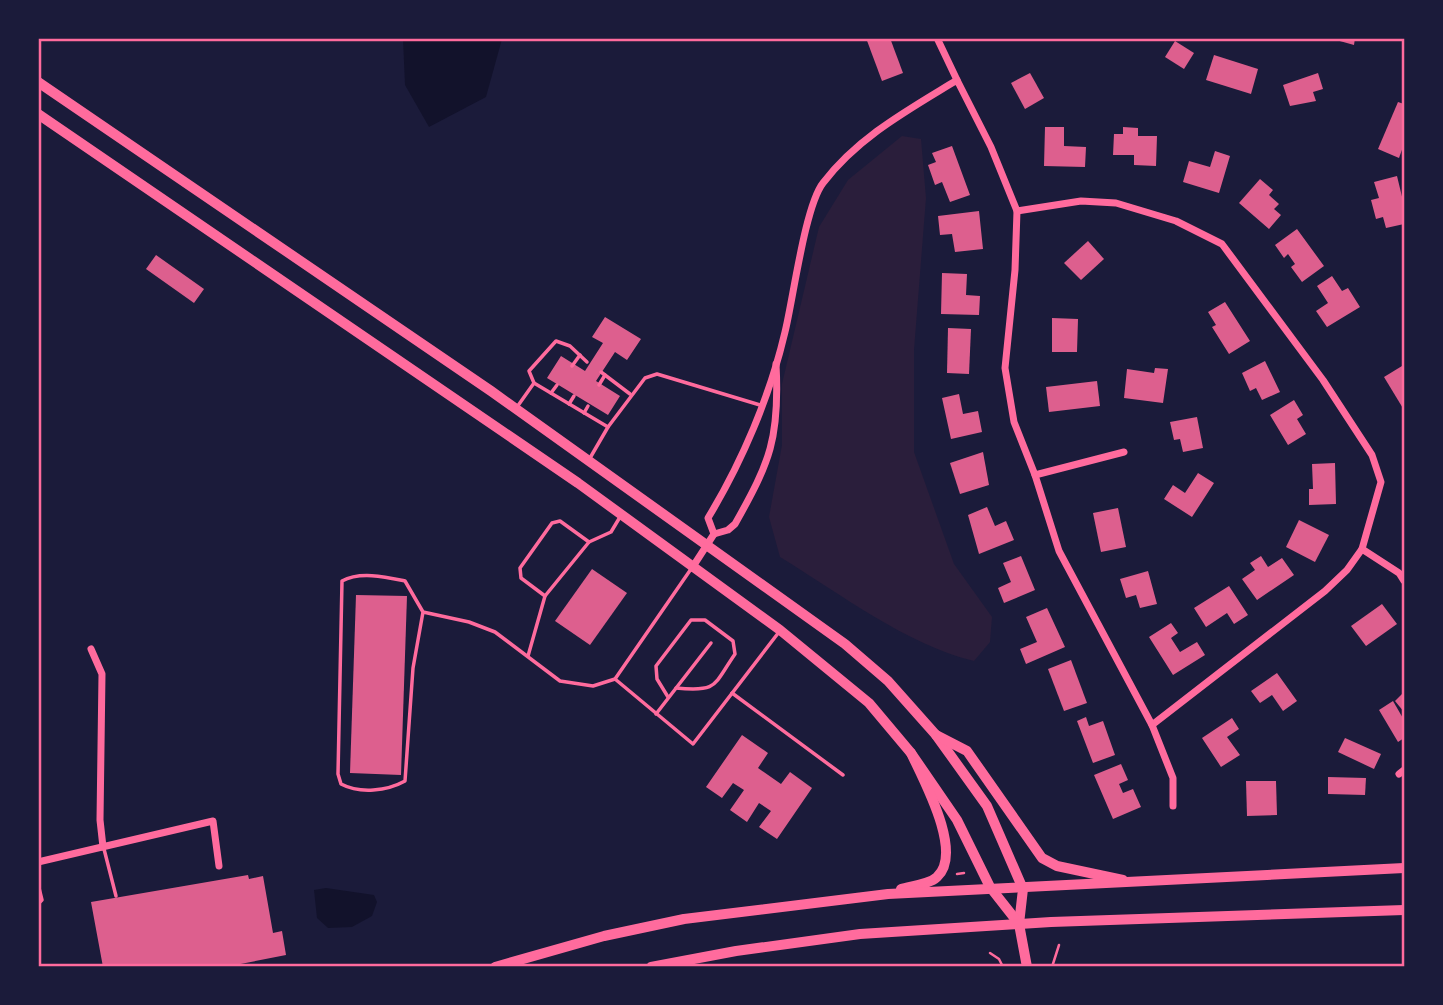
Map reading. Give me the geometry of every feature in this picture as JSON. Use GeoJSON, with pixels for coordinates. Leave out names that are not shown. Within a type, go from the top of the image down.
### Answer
{"type":"FeatureCollection","features":[{"type":"Feature","properties":{"kind":"main road"},"geometry":{"type":"LineString","coordinates":[[38,82],[516,408],[845,644],[888,681],[936,735],[987,806],[1023,889],[1019,924],[1027,967]]}},
{"type":"Feature","properties":{"kind":"main road"},"geometry":{"type":"LineString","coordinates":[[38,114],[621,515],[780,630],[869,703],[911,753],[957,820],[990,887],[1019,924]]}},
{"type":"Feature","properties":{"kind":"main road"},"geometry":{"type":"LineString","coordinates":[[936,735],[967,751],[1042,858],[1057,866],[1139,883]]}},
{"type":"Feature","properties":{"kind":"main road"},"geometry":{"type":"LineString","coordinates":[[888,894],[935,879],[944,869],[946,855],[940,814],[911,753]]}},
{"type":"Feature","properties":{"kind":"main road"},"geometry":{"type":"LineString","coordinates":[[495,967],[604,936],[684,919],[888,894],[1405,868]]}},
{"type":"Feature","properties":{"kind":"main road"},"geometry":{"type":"LineString","coordinates":[[651,967],[772,945],[860,934],[1019,924],[1405,910]]}},
{"type":"Feature","properties":{"kind":"street"},"geometry":{"type":"LineString","coordinates":[[937,38],[991,147],[1017,211],[1015,270],[1005,368],[1014,422],[1035,475],[1059,551],[1152,725],[1172,778],[1173,806]]}},
{"type":"Feature","properties":{"kind":"street"},"geometry":{"type":"LineString","coordinates":[[714,534],[708,518],[734,473],[776,360],[821,186],[862,142],[957,80]]}},
{"type":"Feature","properties":{"kind":"street"},"geometry":{"type":"LineString","coordinates":[[1017,211],[1081,201],[1116,203],[1176,221],[1222,244],[1323,380],[1372,455],[1381,482],[1362,549],[1347,570],[1325,591],[1152,725]]}},
{"type":"Feature","properties":{"kind":"street"},"geometry":{"type":"LineString","coordinates":[[692,568],[714,534],[728,530],[734,524],[761,478],[779,411],[776,360]]}},
{"type":"Feature","properties":{"kind":"street"},"geometry":{"type":"LineString","coordinates":[[1035,475],[1124,452]]}},
{"type":"Feature","properties":{"kind":"street"},"geometry":{"type":"LineString","coordinates":[[1362,549],[1399,573],[1405,581]]}},
{"type":"Feature","properties":{"kind":"street"},"geometry":{"type":"LineString","coordinates":[[91,649],[102,674],[100,820],[103,847]]}},
{"type":"Feature","properties":{"kind":"street"},"geometry":{"type":"LineString","coordinates":[[38,862],[213,821],[219,866]]}},
{"type":"Feature","properties":{"kind":"lane"},"geometry":{"type":"LineString","coordinates":[[587,362],[570,346],[556,341],[529,371],[534,383],[608,427]]}},
{"type":"Feature","properties":{"kind":"lane"},"geometry":{"type":"LineString","coordinates":[[572,366],[580,355]]}},
{"type":"Feature","properties":{"kind":"lane"},"geometry":{"type":"LineString","coordinates":[[599,385],[603,373],[631,395]]}},
{"type":"Feature","properties":{"kind":"lane"},"geometry":{"type":"LineString","coordinates":[[589,461],[608,427],[645,377],[657,374],[760,405]]}},
{"type":"Feature","properties":{"kind":"lane"},"geometry":{"type":"LineString","coordinates":[[516,408],[534,383]]}},
{"type":"Feature","properties":{"kind":"lane"},"geometry":{"type":"LineString","coordinates":[[551,393],[558,385]]}},
{"type":"Feature","properties":{"kind":"lane"},"geometry":{"type":"LineString","coordinates":[[569,404],[574,396]]}},
{"type":"Feature","properties":{"kind":"lane"},"geometry":{"type":"LineString","coordinates":[[583,413],[588,406]]}},
{"type":"Feature","properties":{"kind":"lane"},"geometry":{"type":"LineString","coordinates":[[528,656],[545,596],[590,542],[611,532],[621,515]]}},
{"type":"Feature","properties":{"kind":"lane"},"geometry":{"type":"LineString","coordinates":[[545,596],[521,578],[520,568],[552,523],[560,521],[590,542]]}},
{"type":"Feature","properties":{"kind":"lane"},"geometry":{"type":"LineString","coordinates":[[423,612],[413,668],[405,780],[390,789],[351,789],[341,783],[338,774],[342,581],[350,577],[388,576],[405,581],[423,612],[468,622],[495,632],[560,681],[593,686],[615,680],[692,568]]}},
{"type":"Feature","properties":{"kind":"lane"},"geometry":{"type":"LineString","coordinates":[[668,697],[657,679],[656,666],[691,620],[705,620],[733,641],[734,654],[713,687],[704,691],[676,688]]}},
{"type":"Feature","properties":{"kind":"lane"},"geometry":{"type":"LineString","coordinates":[[615,680],[694,744],[780,630]]}},
{"type":"Feature","properties":{"kind":"lane"},"geometry":{"type":"LineString","coordinates":[[656,714],[711,643]]}},
{"type":"Feature","properties":{"kind":"lane"},"geometry":{"type":"LineString","coordinates":[[732,693],[843,775]]}},
{"type":"Feature","properties":{"kind":"lane"},"geometry":{"type":"LineString","coordinates":[[103,847],[116,896]]}},
{"type":"Feature","properties":{"kind":"lane"},"geometry":{"type":"LineString","coordinates":[[38,884],[42,900],[38,904]]}},
{"type":"Feature","properties":{"kind":"path"},"geometry":{"type":"LineString","coordinates":[[951,873],[963,875]]}},
{"type":"Feature","properties":{"kind":"path"},"geometry":{"type":"LineString","coordinates":[[1052,967],[1059,945]]}},
{"type":"Feature","properties":{"kind":"path"},"geometry":{"type":"LineString","coordinates":[[990,953],[999,958],[1003,967]]}},
{"type":"Feature","properties":{"kind":"shaded area"},"geometry":{"type":"Polygon","coordinates":[[[403,39],[502,39],[486,97],[429,127],[405,85],[403,39]]]}},
{"type":"Feature","properties":{"kind":"shaded area"},"geometry":{"type":"Polygon","coordinates":[[[902,136],[921,139],[926,198],[914,350],[914,452],[954,564],[992,617],[990,642],[974,661],[923,643],[898,630],[780,557],[769,517],[782,445],[782,384],[819,227],[848,180],[902,136]]]}},
{"type":"Feature","properties":{"kind":"shaded area"},"geometry":{"type":"Polygon","coordinates":[[[326,888],[374,895],[377,902],[372,916],[352,927],[328,928],[317,918],[314,890],[326,888]]]}},
{"type":"Feature","properties":{"kind":"building"},"geometry":{"type":"Polygon","coordinates":[[[866,38],[890,38],[903,73],[882,81],[866,38]]]}},
{"type":"Feature","properties":{"kind":"building"},"geometry":{"type":"Polygon","coordinates":[[[1329,38],[1355,38],[1354,45],[1329,38]]]}},
{"type":"Feature","properties":{"kind":"building"},"geometry":{"type":"Polygon","coordinates":[[[1175,41],[1194,53],[1184,69],[1165,57],[1175,41]]]}},
{"type":"Feature","properties":{"kind":"building"},"geometry":{"type":"Polygon","coordinates":[[[1214,55],[1258,69],[1251,94],[1206,80],[1214,55]]]}},
{"type":"Feature","properties":{"kind":"building"},"geometry":{"type":"Polygon","coordinates":[[[1030,73],[1044,98],[1025,109],[1011,83],[1030,73]]]}},
{"type":"Feature","properties":{"kind":"building"},"geometry":{"type":"Polygon","coordinates":[[[1318,73],[1323,89],[1313,92],[1316,101],[1290,106],[1283,85],[1318,73]]]}},
{"type":"Feature","properties":{"kind":"building"},"geometry":{"type":"Polygon","coordinates":[[[1398,102],[1404,104],[1404,144],[1399,158],[1378,149],[1398,102]]]}},
{"type":"Feature","properties":{"kind":"building"},"geometry":{"type":"Polygon","coordinates":[[[1045,127],[1064,127],[1064,146],[1086,147],[1085,167],[1044,166],[1045,127]]]}},
{"type":"Feature","properties":{"kind":"building"},"geometry":{"type":"Polygon","coordinates":[[[1123,127],[1138,128],[1138,136],[1157,136],[1156,166],[1134,165],[1134,155],[1113,155],[1114,134],[1123,134],[1123,127]]]}},
{"type":"Feature","properties":{"kind":"building"},"geometry":{"type":"Polygon","coordinates":[[[952,146],[970,195],[950,202],[942,182],[935,185],[928,165],[936,162],[932,153],[952,146]]]}},
{"type":"Feature","properties":{"kind":"building"},"geometry":{"type":"Polygon","coordinates":[[[1215,151],[1230,156],[1219,193],[1183,182],[1189,161],[1210,167],[1215,151]]]}},
{"type":"Feature","properties":{"kind":"building"},"geometry":{"type":"Polygon","coordinates":[[[1397,176],[1404,205],[1404,224],[1386,228],[1383,217],[1376,219],[1371,200],[1379,198],[1374,182],[1397,176]]]}},
{"type":"Feature","properties":{"kind":"building"},"geometry":{"type":"Polygon","coordinates":[[[1260,179],[1273,190],[1269,195],[1279,204],[1274,209],[1281,215],[1269,229],[1239,203],[1260,179]]]}},
{"type":"Feature","properties":{"kind":"building"},"geometry":{"type":"Polygon","coordinates":[[[979,211],[983,249],[955,252],[952,234],[940,235],[938,216],[979,211]]]}},
{"type":"Feature","properties":{"kind":"building"},"geometry":{"type":"Polygon","coordinates":[[[1297,229],[1324,266],[1302,282],[1291,267],[1295,264],[1288,254],[1284,258],[1275,245],[1297,229]]]}},
{"type":"Feature","properties":{"kind":"building"},"geometry":{"type":"Polygon","coordinates":[[[1088,241],[1104,259],[1081,280],[1064,263],[1088,241]]]}},
{"type":"Feature","properties":{"kind":"building"},"geometry":{"type":"Polygon","coordinates":[[[156,255],[204,289],[194,303],[146,269],[156,255]]]}},
{"type":"Feature","properties":{"kind":"building"},"geometry":{"type":"Polygon","coordinates":[[[942,273],[967,274],[966,295],[980,296],[979,315],[941,314],[942,273]]]}},
{"type":"Feature","properties":{"kind":"building"},"geometry":{"type":"Polygon","coordinates":[[[1332,276],[1342,291],[1348,288],[1360,307],[1327,327],[1316,311],[1328,303],[1317,286],[1332,276]]]}},
{"type":"Feature","properties":{"kind":"building"},"geometry":{"type":"Polygon","coordinates":[[[1225,302],[1250,341],[1229,354],[1212,327],[1216,325],[1208,312],[1225,302]]]}},
{"type":"Feature","properties":{"kind":"building"},"geometry":{"type":"Polygon","coordinates":[[[605,317],[641,339],[627,360],[615,352],[596,381],[620,396],[608,415],[547,378],[561,356],[585,371],[603,343],[592,337],[605,317]]]}},
{"type":"Feature","properties":{"kind":"building"},"geometry":{"type":"Polygon","coordinates":[[[1052,318],[1078,319],[1077,352],[1052,352],[1052,318]]]}},
{"type":"Feature","properties":{"kind":"building"},"geometry":{"type":"Polygon","coordinates":[[[948,328],[971,329],[969,374],[947,373],[948,328]]]}},
{"type":"Feature","properties":{"kind":"building"},"geometry":{"type":"Polygon","coordinates":[[[1265,361],[1280,392],[1262,400],[1256,388],[1250,391],[1242,373],[1265,361]]]}},
{"type":"Feature","properties":{"kind":"building"},"geometry":{"type":"Polygon","coordinates":[[[1402,366],[1404,369],[1404,410],[1384,377],[1402,366]]]}},
{"type":"Feature","properties":{"kind":"building"},"geometry":{"type":"Polygon","coordinates":[[[1155,368],[1168,369],[1163,403],[1124,398],[1127,369],[1154,373],[1155,368]]]}},
{"type":"Feature","properties":{"kind":"building"},"geometry":{"type":"Polygon","coordinates":[[[1097,381],[1100,406],[1049,412],[1046,387],[1097,381]]]}},
{"type":"Feature","properties":{"kind":"building"},"geometry":{"type":"Polygon","coordinates":[[[959,394],[963,414],[978,411],[982,432],[951,439],[942,398],[959,394]]]}},
{"type":"Feature","properties":{"kind":"building"},"geometry":{"type":"Polygon","coordinates":[[[1294,400],[1303,415],[1297,419],[1306,434],[1288,445],[1270,415],[1294,400]]]}},
{"type":"Feature","properties":{"kind":"building"},"geometry":{"type":"Polygon","coordinates":[[[1197,417],[1203,448],[1183,452],[1180,439],[1174,440],[1170,422],[1197,417]]]}},
{"type":"Feature","properties":{"kind":"building"},"geometry":{"type":"Polygon","coordinates":[[[983,452],[989,485],[960,494],[950,463],[983,452]]]}},
{"type":"Feature","properties":{"kind":"building"},"geometry":{"type":"Polygon","coordinates":[[[1335,463],[1336,504],[1309,505],[1309,489],[1313,489],[1312,464],[1335,463]]]}},
{"type":"Feature","properties":{"kind":"building"},"geometry":{"type":"Polygon","coordinates":[[[1198,473],[1214,483],[1192,517],[1164,499],[1173,485],[1185,493],[1198,473]]]}},
{"type":"Feature","properties":{"kind":"building"},"geometry":{"type":"Polygon","coordinates":[[[987,507],[995,526],[1006,521],[1014,540],[979,554],[968,515],[987,507]]]}},
{"type":"Feature","properties":{"kind":"building"},"geometry":{"type":"Polygon","coordinates":[[[1118,508],[1126,547],[1101,552],[1093,513],[1118,508]]]}},
{"type":"Feature","properties":{"kind":"building"},"geometry":{"type":"Polygon","coordinates":[[[1299,520],[1329,535],[1315,562],[1286,547],[1299,520]]]}},
{"type":"Feature","properties":{"kind":"building"},"geometry":{"type":"Polygon","coordinates":[[[1021,556],[1035,590],[1004,603],[998,588],[1011,582],[1003,563],[1021,556]]]}},
{"type":"Feature","properties":{"kind":"building"},"geometry":{"type":"Polygon","coordinates":[[[1261,556],[1268,567],[1282,558],[1294,575],[1257,600],[1242,579],[1255,570],[1250,563],[1261,556]]]}},
{"type":"Feature","properties":{"kind":"building"},"geometry":{"type":"Polygon","coordinates":[[[592,569],[627,593],[590,645],[555,621],[592,569]]]}},
{"type":"Feature","properties":{"kind":"building"},"geometry":{"type":"Polygon","coordinates":[[[1148,571],[1157,604],[1140,608],[1136,595],[1126,598],[1120,579],[1148,571]]]}},
{"type":"Feature","properties":{"kind":"building"},"geometry":{"type":"Polygon","coordinates":[[[1229,586],[1248,615],[1234,624],[1227,613],[1206,627],[1194,608],[1229,586]]]}},
{"type":"Feature","properties":{"kind":"building"},"geometry":{"type":"Polygon","coordinates":[[[356,595],[407,596],[401,775],[350,773],[356,595]]]}},
{"type":"Feature","properties":{"kind":"building"},"geometry":{"type":"Polygon","coordinates":[[[1382,604],[1397,624],[1366,646],[1351,626],[1382,604]]]}},
{"type":"Feature","properties":{"kind":"building"},"geometry":{"type":"Polygon","coordinates":[[[1047,608],[1065,647],[1026,664],[1020,649],[1037,642],[1026,617],[1047,608]]]}},
{"type":"Feature","properties":{"kind":"building"},"geometry":{"type":"Polygon","coordinates":[[[1171,623],[1178,633],[1171,638],[1180,652],[1197,642],[1205,655],[1173,675],[1149,637],[1171,623]]]}},
{"type":"Feature","properties":{"kind":"building"},"geometry":{"type":"Polygon","coordinates":[[[1071,660],[1087,703],[1064,711],[1048,669],[1071,660]]]}},
{"type":"Feature","properties":{"kind":"building"},"geometry":{"type":"Polygon","coordinates":[[[1277,673],[1297,701],[1283,711],[1272,695],[1260,703],[1251,691],[1277,673]]]}},
{"type":"Feature","properties":{"kind":"building"},"geometry":{"type":"Polygon","coordinates":[[[1404,692],[1404,712],[1395,701],[1404,692]]]}},
{"type":"Feature","properties":{"kind":"building"},"geometry":{"type":"Polygon","coordinates":[[[1393,701],[1404,720],[1404,738],[1398,742],[1379,710],[1393,701]]]}},
{"type":"Feature","properties":{"kind":"building"},"geometry":{"type":"Polygon","coordinates":[[[1086,717],[1089,726],[1103,721],[1115,755],[1093,763],[1077,721],[1086,717]]]}},
{"type":"Feature","properties":{"kind":"building"},"geometry":{"type":"Polygon","coordinates":[[[1232,718],[1239,729],[1227,737],[1240,755],[1221,767],[1202,738],[1232,718]]]}},
{"type":"Feature","properties":{"kind":"building"},"geometry":{"type":"Polygon","coordinates":[[[742,735],[768,753],[758,768],[781,784],[790,772],[812,788],[777,839],[759,827],[771,811],[759,803],[747,822],[730,810],[744,790],[733,783],[722,798],[706,787],[742,735]]]}},
{"type":"Feature","properties":{"kind":"building"},"geometry":{"type":"Polygon","coordinates":[[[1345,738],[1381,754],[1374,769],[1338,752],[1345,738]]]}},
{"type":"Feature","properties":{"kind":"building"},"geometry":{"type":"Polygon","coordinates":[[[1121,764],[1128,780],[1119,784],[1123,793],[1133,789],[1141,807],[1113,819],[1094,775],[1121,764]]]}},
{"type":"Feature","properties":{"kind":"building"},"geometry":{"type":"Polygon","coordinates":[[[1328,777],[1366,778],[1365,795],[1328,794],[1328,777]]]}},
{"type":"Feature","properties":{"kind":"building"},"geometry":{"type":"Polygon","coordinates":[[[1246,781],[1276,781],[1277,815],[1247,816],[1246,781]]]}},
{"type":"Feature","properties":{"kind":"building"},"geometry":{"type":"Polygon","coordinates":[[[248,875],[249,879],[263,876],[273,933],[282,931],[286,955],[225,967],[103,967],[91,902],[248,875]]]}}]}
